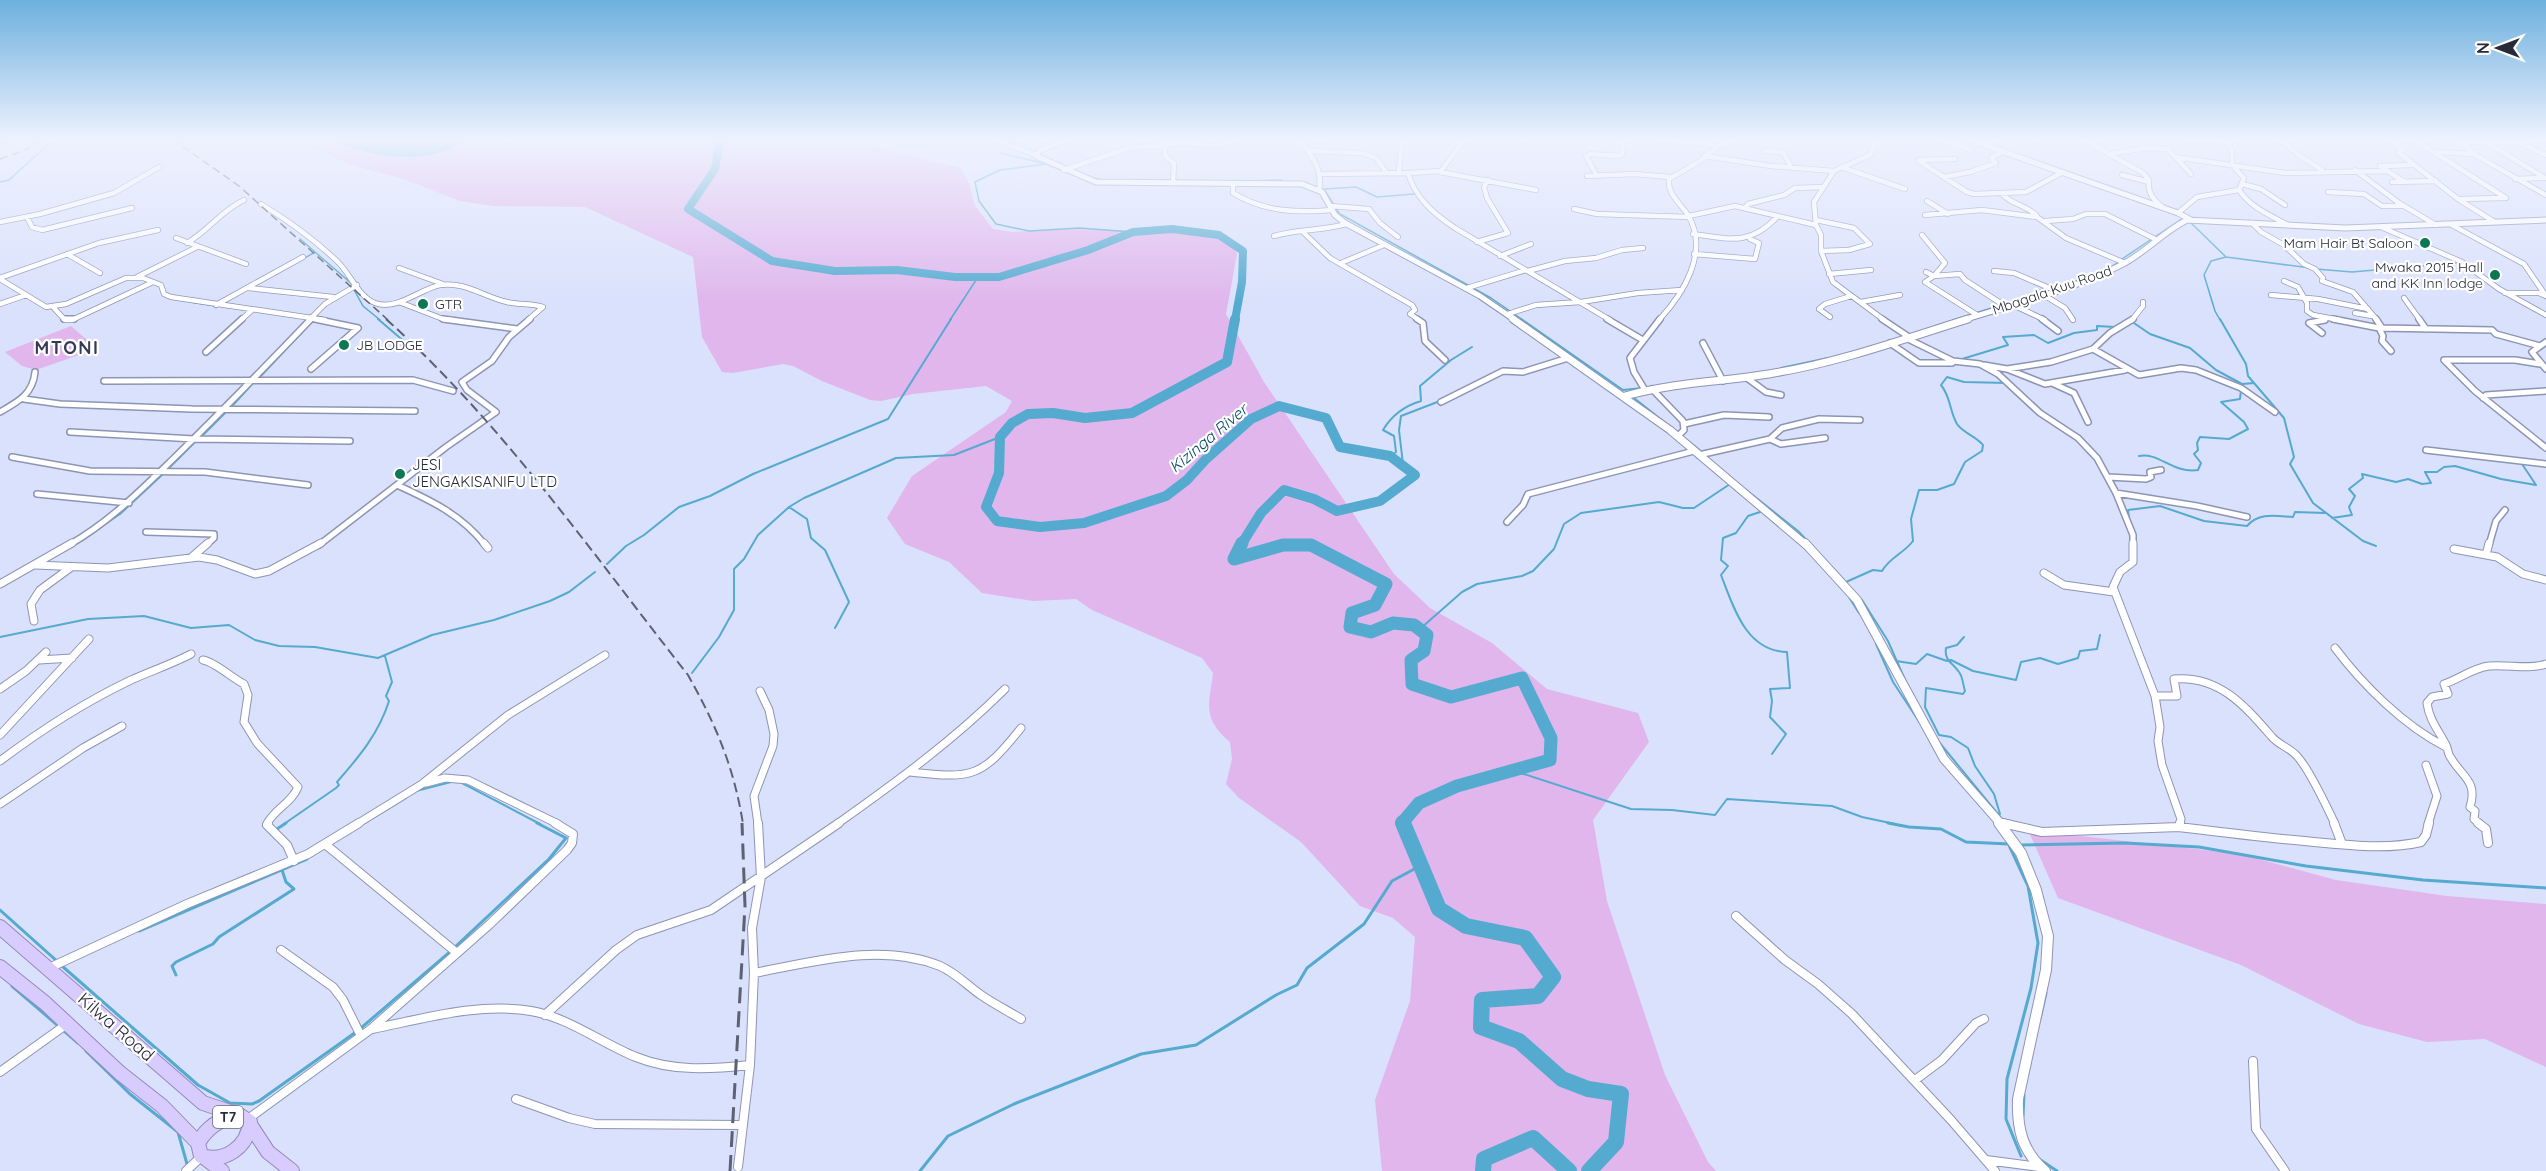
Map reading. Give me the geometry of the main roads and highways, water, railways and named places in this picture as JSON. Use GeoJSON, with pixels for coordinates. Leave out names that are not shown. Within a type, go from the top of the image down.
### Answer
{"type":"FeatureCollection","features":[{"type":"Feature","properties":{"kind":"highway","name":"Kilwa Road"},"geometry":{"type":"LineString","coordinates":[[0,927],[203,1103],[246,1120]]}},
{"type":"Feature","properties":{"kind":"highway","name":"Kilwa Road"},"geometry":{"type":"LineString","coordinates":[[0,967],[68,1024],[120,1073],[162,1106],[202,1152],[222,1171]]}},
{"type":"Feature","properties":{"kind":"highway","name":"T7"},"geometry":{"type":"LineString","coordinates":[[223,1119],[246,1120],[249,1133],[238,1148],[221,1157],[202,1152],[202,1136],[215,1124],[223,1119]]}},
{"type":"Feature","properties":{"kind":"highway","name":"T7"},"geometry":{"type":"LineString","coordinates":[[246,1120],[266,1152],[278,1164],[292,1171]]}},
{"type":"Feature","properties":{"kind":"waterway","name":"Kizinga River"},"geometry":{"type":"LineString","coordinates":[[698,194],[688,209],[772,261],[835,271],[897,270],[955,277],[999,277],[1088,250],[1133,232],[1172,229],[1219,235],[1243,251],[1242,282],[1235,320]]}},
{"type":"Feature","properties":{"kind":"waterway"},"geometry":{"type":"LineString","coordinates":[[977,194],[979,201],[996,224],[1029,231],[1079,228],[1133,232]]}},
{"type":"Feature","properties":{"kind":"waterway"},"geometry":{"type":"LineString","coordinates":[[1327,194],[1339,213]]}},
{"type":"Feature","properties":{"kind":"waterway"},"geometry":{"type":"LineString","coordinates":[[1370,194],[1377,197],[1414,194]]}},
{"type":"Feature","properties":{"kind":"waterway"},"geometry":{"type":"LineString","coordinates":[[1340,214],[1491,298],[1523,320]]}},
{"type":"Feature","properties":{"kind":"waterway"},"geometry":{"type":"LineString","coordinates":[[2122,259],[2183,218]]}},
{"type":"Feature","properties":{"kind":"waterway"},"geometry":{"type":"LineString","coordinates":[[2189,221],[2226,257]]}},
{"type":"Feature","properties":{"kind":"waterway"},"geometry":{"type":"LineString","coordinates":[[300,239],[352,284]]}},
{"type":"Feature","properties":{"kind":"waterway"},"geometry":{"type":"LineString","coordinates":[[303,259],[315,252]]}},
{"type":"Feature","properties":{"kind":"waterway"},"geometry":{"type":"LineString","coordinates":[[2220,320],[2204,275],[2211,261],[2226,257]]}},
{"type":"Feature","properties":{"kind":"waterway"},"geometry":{"type":"LineString","coordinates":[[2226,257],[2310,268]]}},
{"type":"Feature","properties":{"kind":"waterway"},"geometry":{"type":"LineString","coordinates":[[1953,320],[2024,298],[2047,287],[2067,284],[2106,270],[2119,262]]}},
{"type":"Feature","properties":{"kind":"waterway"},"geometry":{"type":"LineString","coordinates":[[2316,269],[2352,272],[2456,263]]}},
{"type":"Feature","properties":{"kind":"waterway"},"geometry":{"type":"LineString","coordinates":[[950,320],[978,277]]}},
{"type":"Feature","properties":{"kind":"waterway"},"geometry":{"type":"LineString","coordinates":[[353,288],[363,306],[380,320]]}},
{"type":"Feature","properties":{"kind":"waterway"},"geometry":{"type":"LineString","coordinates":[[190,302],[216,306]]}},
{"type":"Feature","properties":{"kind":"waterway"},"geometry":{"type":"LineString","coordinates":[[378,319],[413,349]]}},
{"type":"Feature","properties":{"kind":"waterway"},"geometry":{"type":"LineString","coordinates":[[607,564],[626,546],[644,535],[679,507],[710,496],[753,474],[888,419],[951,319]]}},
{"type":"Feature","properties":{"kind":"waterway","name":"Kizinga River"},"geometry":{"type":"LineString","coordinates":[[1235,319],[1227,362],[1132,413],[1085,418],[1053,413],[1028,414],[1012,423],[1000,437],[999,473],[986,507],[997,521],[1040,527],[1084,523],[1166,496],[1187,480],[1206,459],[1251,419],[1279,406],[1326,418],[1340,447],[1390,456],[1415,475],[1380,501],[1337,511],[1314,499],[1284,490],[1261,513],[1241,545]]}},
{"type":"Feature","properties":{"kind":"waterway"},"geometry":{"type":"LineString","coordinates":[[1521,319],[1623,390],[1642,388]]}},
{"type":"Feature","properties":{"kind":"waterway"},"geometry":{"type":"LineString","coordinates":[[1935,326],[1958,319]]}},
{"type":"Feature","properties":{"kind":"waterway"},"geometry":{"type":"LineString","coordinates":[[2220,319],[2246,364],[2248,376],[2254,383]]}},
{"type":"Feature","properties":{"kind":"waterway"},"geometry":{"type":"LineString","coordinates":[[2131,321],[2150,334],[2190,348],[2216,370],[2242,384],[2254,383]]}},
{"type":"Feature","properties":{"kind":"waterway"},"geometry":{"type":"LineString","coordinates":[[1962,359],[2008,345],[2003,337],[2034,335],[2048,343],[2074,333],[2097,330],[2097,326],[2115,327]]}},
{"type":"Feature","properties":{"kind":"waterway"},"geometry":{"type":"LineString","coordinates":[[259,378],[302,332]]}},
{"type":"Feature","properties":{"kind":"waterway"},"geometry":{"type":"LineString","coordinates":[[1390,456],[1396,452],[1394,436],[1383,430],[1399,412],[1421,401],[1420,386],[1451,360],[1472,347]]}},
{"type":"Feature","properties":{"kind":"waterway"},"geometry":{"type":"LineString","coordinates":[[1781,368],[1828,358]]}},
{"type":"Feature","properties":{"kind":"waterway"},"geometry":{"type":"LineString","coordinates":[[1480,380],[1507,368]]}},
{"type":"Feature","properties":{"kind":"waterway"},"geometry":{"type":"LineString","coordinates":[[1846,582],[1873,570],[1882,571],[1909,545],[1913,541],[1911,519],[1919,490],[1937,490],[1954,484],[1965,462],[1982,451],[1983,445],[1960,427],[1954,419],[1947,394],[1941,385],[1947,377],[1964,382],[2007,383]]}},
{"type":"Feature","properties":{"kind":"waterway"},"geometry":{"type":"LineString","coordinates":[[233,405],[254,382]]}},
{"type":"Feature","properties":{"kind":"waterway"},"geometry":{"type":"LineString","coordinates":[[2254,383],[2284,418],[2294,457],[2290,464],[2313,503],[2333,518]]}},
{"type":"Feature","properties":{"kind":"waterway"},"geometry":{"type":"LineString","coordinates":[[2139,456],[2153,457],[2181,469],[2198,470],[2201,463],[2194,454],[2198,450],[2197,443],[2200,437],[2229,439],[2248,429],[2244,422],[2221,402],[2240,399],[2241,390]]}},
{"type":"Feature","properties":{"kind":"waterway"},"geometry":{"type":"LineString","coordinates":[[1636,396],[1634,398],[1702,452]]}},
{"type":"Feature","properties":{"kind":"waterway"},"geometry":{"type":"LineString","coordinates":[[1403,464],[1399,430],[1401,416],[1440,401]]}},
{"type":"Feature","properties":{"kind":"waterway"},"geometry":{"type":"LineString","coordinates":[[201,437],[228,410]]}},
{"type":"Feature","properties":{"kind":"waterway"},"geometry":{"type":"LineString","coordinates":[[789,507],[804,498],[896,458],[954,455],[1000,437]]}},
{"type":"Feature","properties":{"kind":"waterway"},"geometry":{"type":"LineString","coordinates":[[168,469],[197,440]]}},
{"type":"Feature","properties":{"kind":"waterway"},"geometry":{"type":"LineString","coordinates":[[2333,518],[2352,515],[2349,507],[2355,496],[2349,489],[2363,478],[2362,474],[2396,482],[2408,479],[2422,484],[2431,483],[2425,472],[2437,472],[2444,467],[2455,466],[2501,479],[2536,485],[2522,464]]}},
{"type":"Feature","properties":{"kind":"waterway"},"geometry":{"type":"LineString","coordinates":[[1711,469],[1723,479]]}},
{"type":"Feature","properties":{"kind":"waterway"},"geometry":{"type":"LineString","coordinates":[[89,535],[120,514],[163,474]]}},
{"type":"Feature","properties":{"kind":"waterway"},"geometry":{"type":"LineString","coordinates":[[1421,628],[1462,592],[1477,584],[1522,576],[1533,571],[1554,549],[1564,524],[1581,513],[1659,502],[1683,508],[1694,508],[1730,484]]}},
{"type":"Feature","properties":{"kind":"waterway"},"geometry":{"type":"LineString","coordinates":[[1745,489],[1798,531],[1844,580]]}},
{"type":"Feature","properties":{"kind":"waterway"},"geometry":{"type":"LineString","coordinates":[[2129,518],[2128,510],[2160,506],[2204,521],[2247,526],[2262,517],[2293,517],[2295,512],[2325,513]]}},
{"type":"Feature","properties":{"kind":"waterway"},"geometry":{"type":"LineString","coordinates":[[692,673],[719,637],[734,610],[734,569],[744,559],[758,535],[789,507]]}},
{"type":"Feature","properties":{"kind":"waterway"},"geometry":{"type":"LineString","coordinates":[[789,507],[807,519],[811,538],[825,550],[849,602],[835,628]]}},
{"type":"Feature","properties":{"kind":"waterway"},"geometry":{"type":"LineString","coordinates":[[1763,511],[1748,516],[1736,533],[1723,538],[1721,560],[1728,566],[1721,575],[1737,614],[1752,636],[1773,650],[1787,652],[1790,688],[1770,689],[1772,701],[1770,717],[1786,734],[1772,754]]}},
{"type":"Feature","properties":{"kind":"waterway"},"geometry":{"type":"LineString","coordinates":[[2333,518],[2363,541],[2376,546]]}},
{"type":"Feature","properties":{"kind":"waterway","name":"Kizinga River"},"geometry":{"type":"LineString","coordinates":[[1241,545],[1234,559],[1283,545],[1311,545],[1386,584],[1375,605],[1352,613],[1350,627],[1371,632],[1393,623],[1414,625],[1427,635],[1424,651],[1411,660],[1412,684],[1451,697],[1522,678],[1551,738],[1550,760],[1457,786],[1419,803],[1403,822],[1404,824]]}},
{"type":"Feature","properties":{"kind":"waterway"},"geometry":{"type":"LineString","coordinates":[[0,637],[88,619],[144,616],[191,628],[229,625],[255,640],[279,646],[315,647],[378,658],[432,635],[494,620],[550,601],[569,592],[595,572]]}},
{"type":"Feature","properties":{"kind":"waterway"},"geometry":{"type":"LineString","coordinates":[[1849,597],[1859,613]]}},
{"type":"Feature","properties":{"kind":"waterway"},"geometry":{"type":"LineString","coordinates":[[1862,600],[1888,641],[1897,661]]}},
{"type":"Feature","properties":{"kind":"waterway"},"geometry":{"type":"LineString","coordinates":[[1949,660],[1973,671],[2016,680],[2021,662],[2040,658],[2058,664],[2078,658],[2080,651],[2097,649],[2100,635]]}},
{"type":"Feature","properties":{"kind":"waterway"},"geometry":{"type":"LineString","coordinates":[[1949,660],[1946,648],[1957,645],[1964,637]]}},
{"type":"Feature","properties":{"kind":"waterway"},"geometry":{"type":"LineString","coordinates":[[1876,644],[1893,682],[1920,723]]}},
{"type":"Feature","properties":{"kind":"waterway"},"geometry":{"type":"LineString","coordinates":[[1897,661],[1916,664],[1927,654],[1949,660]]}},
{"type":"Feature","properties":{"kind":"waterway"},"geometry":{"type":"LineString","coordinates":[[284,824],[336,788],[339,785],[337,782],[374,734],[385,713],[389,701],[386,696],[392,682],[385,656]]}},
{"type":"Feature","properties":{"kind":"waterway"},"geometry":{"type":"LineString","coordinates":[[1949,660],[1960,674],[1965,691],[1963,694],[1926,688],[1925,707],[1939,735],[1951,737],[1968,748],[1975,766],[1994,794],[2000,814]]}},
{"type":"Feature","properties":{"kind":"waterway"},"geometry":{"type":"LineString","coordinates":[[1897,661],[1906,682]]}},
{"type":"Feature","properties":{"kind":"waterway"},"geometry":{"type":"LineString","coordinates":[[1939,742],[2002,819]]}},
{"type":"Feature","properties":{"kind":"waterway"},"geometry":{"type":"LineString","coordinates":[[1515,771],[1631,809],[1672,810],[1715,815],[1727,799],[1832,806],[1862,817],[1895,824]]}},
{"type":"Feature","properties":{"kind":"waterway"},"geometry":{"type":"LineString","coordinates":[[416,791],[451,782]]}},
{"type":"Feature","properties":{"kind":"waterway"},"geometry":{"type":"LineString","coordinates":[[462,783],[540,824]]}},
{"type":"Feature","properties":{"kind":"waterway"},"geometry":{"type":"LineString","coordinates":[[365,823],[406,798]]}},
{"type":"Feature","properties":{"kind":"waterway"},"geometry":{"type":"LineString","coordinates":[[277,829],[286,823]]}},
{"type":"Feature","properties":{"kind":"waterway"},"geometry":{"type":"LineString","coordinates":[[455,947],[549,859],[566,838],[537,823]]}},
{"type":"Feature","properties":{"kind":"waterway","name":"Kizinga River"},"geometry":{"type":"LineString","coordinates":[[1403,823],[1439,909],[1466,926],[1525,938],[1553,977],[1538,996],[1482,1000],[1481,1027],[1519,1041],[1562,1079],[1588,1089],[1621,1094],[1616,1142],[1589,1171]]}},
{"type":"Feature","properties":{"kind":"waterway"},"geometry":{"type":"LineString","coordinates":[[1888,823],[1941,829],[1966,842],[2008,844]]}},
{"type":"Feature","properties":{"kind":"waterway"},"geometry":{"type":"LineString","coordinates":[[2021,845],[2125,843],[2199,847],[2306,866],[2423,880],[2546,888]]}},
{"type":"Feature","properties":{"kind":"waterway"},"geometry":{"type":"LineString","coordinates":[[2008,844],[2028,886],[2038,943],[2031,988],[2007,1079],[2006,1119],[2021,1156]]}},
{"type":"Feature","properties":{"kind":"waterway"},"geometry":{"type":"LineString","coordinates":[[139,931],[307,859]]}},
{"type":"Feature","properties":{"kind":"waterway"},"geometry":{"type":"LineString","coordinates":[[920,1171],[948,1136],[1014,1104],[1141,1054],[1196,1045],[1276,995],[1297,985],[1307,968],[1364,924],[1392,881],[1420,866]]}},
{"type":"Feature","properties":{"kind":"waterway"},"geometry":{"type":"LineString","coordinates":[[176,975],[172,966],[176,962],[213,944],[219,937],[294,889],[286,882],[282,870]]}},
{"type":"Feature","properties":{"kind":"waterway"},"geometry":{"type":"LineString","coordinates":[[0,910],[58,962]]}},
{"type":"Feature","properties":{"kind":"waterway"},"geometry":{"type":"LineString","coordinates":[[361,1028],[451,951]]}},
{"type":"Feature","properties":{"kind":"waterway"},"geometry":{"type":"LineString","coordinates":[[62,966],[198,1085],[230,1103],[252,1104],[259,1101],[356,1032]]}},
{"type":"Feature","properties":{"kind":"waterway"},"geometry":{"type":"LineString","coordinates":[[12,986],[78,1043]]}},
{"type":"Feature","properties":{"kind":"waterway"},"geometry":{"type":"LineString","coordinates":[[2040,1019],[2046,993]]}},
{"type":"Feature","properties":{"kind":"waterway"},"geometry":{"type":"LineString","coordinates":[[86,1051],[130,1094],[178,1132],[187,1164]]}},
{"type":"Feature","properties":{"kind":"waterway"},"geometry":{"type":"LineString","coordinates":[[2023,1116],[2024,1095]]}},
{"type":"Feature","properties":{"kind":"waterway","name":"Kizinga River"},"geometry":{"type":"LineString","coordinates":[[1483,1171],[1484,1159],[1533,1138],[1569,1171]]}},
{"type":"Feature","properties":{"kind":"waterway"},"geometry":{"type":"LineString","coordinates":[[2039,1159],[2057,1171]]}},
{"type":"Feature","properties":{"kind":"railway"},"geometry":{"type":"LineString","coordinates":[[248,194],[388,320]]}},
{"type":"Feature","properties":{"kind":"railway"},"geometry":{"type":"LineString","coordinates":[[386,319],[469,401],[507,445],[581,536],[688,675],[723,747],[735,784],[743,824]]}},
{"type":"Feature","properties":{"kind":"railway"},"geometry":{"type":"LineString","coordinates":[[730,1171],[745,906],[742,823]]}},
{"type":"Feature","properties":{"kind":"place","name":"Mam Hair Bt Saloon"},"geometry":{"type":"Point","coordinates":[2425,243]}},
{"type":"Feature","properties":{"kind":"place","name":"Mwaka 2015 Hall and KK Inn lodge"},"geometry":{"type":"Point","coordinates":[2495,275]}},
{"type":"Feature","properties":{"kind":"place","name":"GTR"},"geometry":{"type":"Point","coordinates":[423,304]}},
{"type":"Feature","properties":{"kind":"place","name":"JB LODGE"},"geometry":{"type":"Point","coordinates":[344,345]}},
{"type":"Feature","properties":{"kind":"place","name":"JESI JENGAKISANIFU LTD"},"geometry":{"type":"Point","coordinates":[400,474]}},
{"type":"Feature","properties":{"kind":"district","name":"MTONI"},"geometry":{"type":"Point","coordinates":[67,348]}}]}
